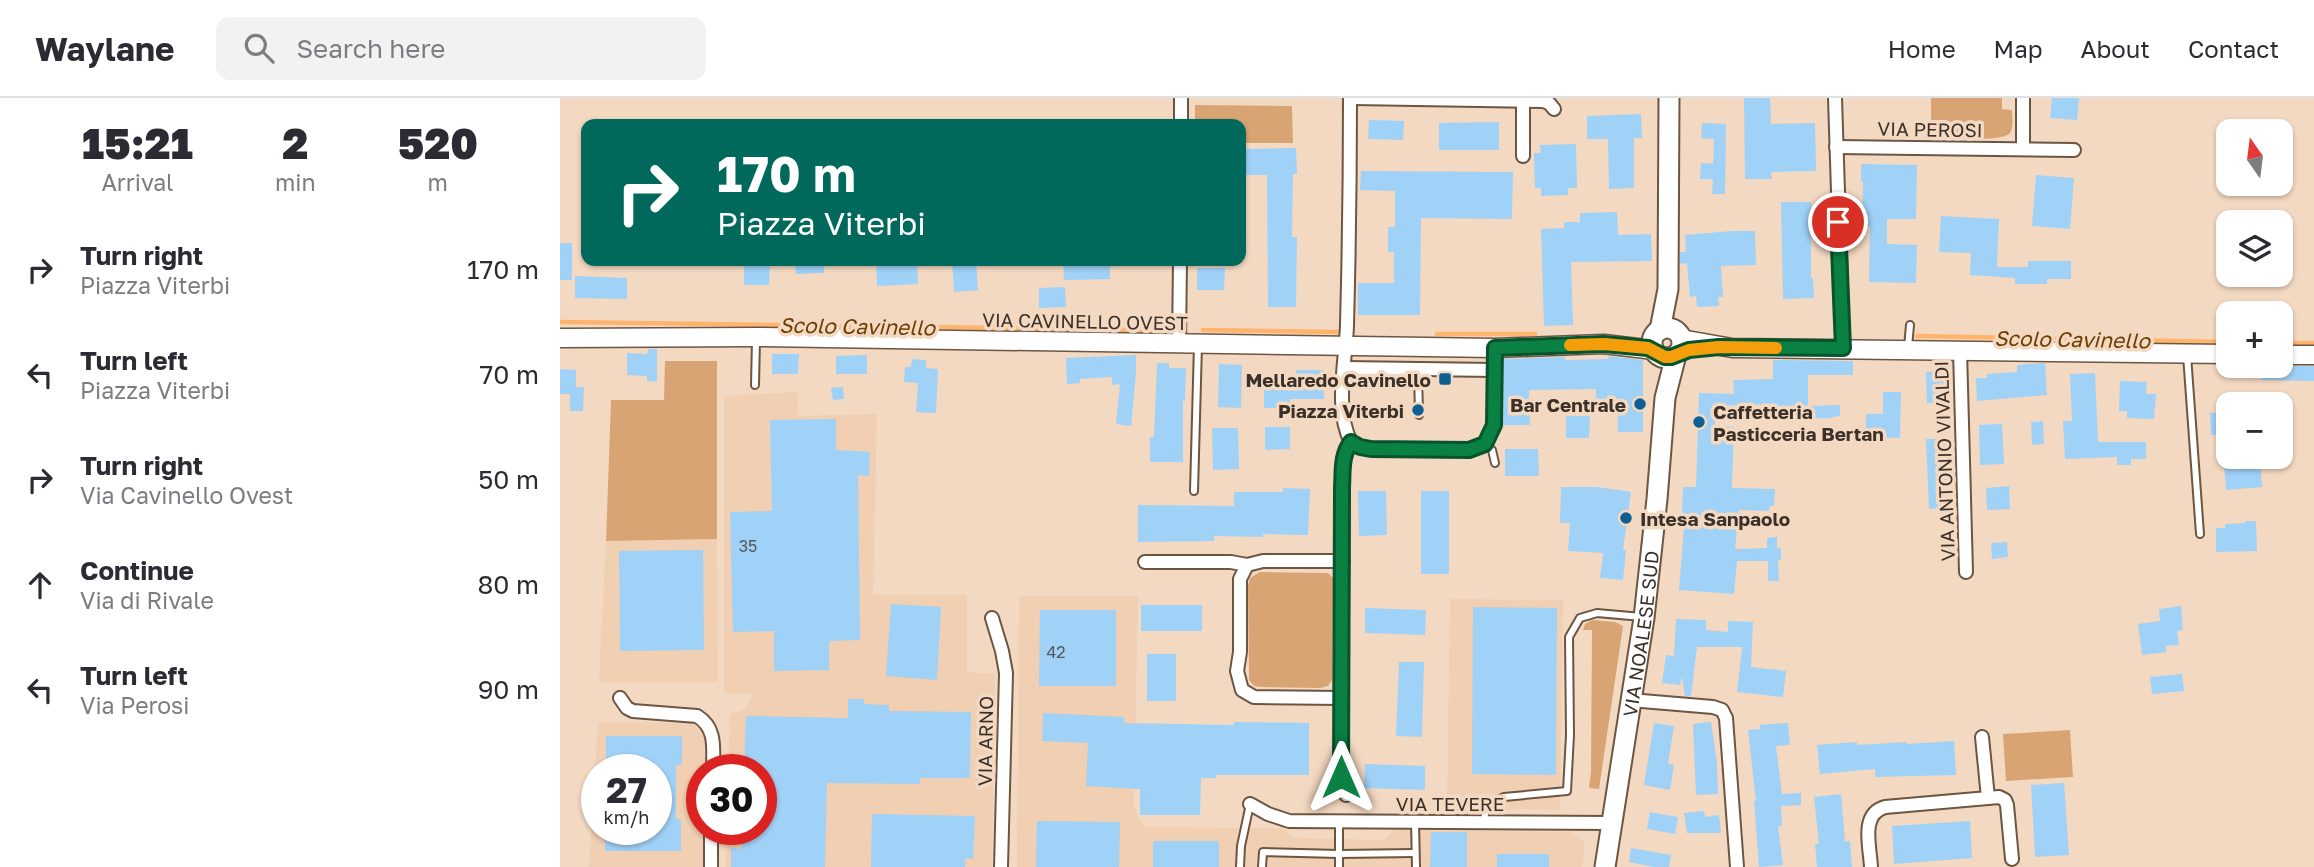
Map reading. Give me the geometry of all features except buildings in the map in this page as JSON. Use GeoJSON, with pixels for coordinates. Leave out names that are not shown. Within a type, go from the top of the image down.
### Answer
{"type":"FeatureCollection","features":[{"type":"Feature","properties":{"kind":"main road","name":"VIA NOALESE SUD"},"geometry":{"type":"LineString","coordinates":[[1605,867],[1644,618],[1657,499],[1667,343],[1667,103]]}},
{"type":"Feature","properties":{"kind":"street"},"geometry":{"type":"LineString","coordinates":[[1181,98],[1181,119]]}},
{"type":"Feature","properties":{"kind":"street"},"geometry":{"type":"LineString","coordinates":[[1495,348],[1494,425],[1485,444],[1469,450],[1371,449],[1351,442],[1345,430],[1343,415],[1351,98],[1543,101],[1555,109]]}},
{"type":"Feature","properties":{"kind":"street"},"geometry":{"type":"LineString","coordinates":[[1835,98],[1843,348]]}},
{"type":"Feature","properties":{"kind":"street"},"geometry":{"type":"LineString","coordinates":[[2023,98],[2023,149]]}},
{"type":"Feature","properties":{"kind":"street"},"geometry":{"type":"LineString","coordinates":[[1523,100],[1523,156]]}},
{"type":"Feature","properties":{"kind":"street","name":"VIA PEROSI"},"geometry":{"type":"LineString","coordinates":[[1836,147],[2074,150]]}},
{"type":"Feature","properties":{"kind":"street"},"geometry":{"type":"LineString","coordinates":[[1179,342],[1180,266]]}},
{"type":"Feature","properties":{"kind":"street","name":"VIA CAVINELLO OVEST"},"geometry":{"type":"LineString","coordinates":[[560,338],[757,337],[1495,348],[1667,343]]}},
{"type":"Feature","properties":{"kind":"street"},"geometry":{"type":"LineString","coordinates":[[1667,343],[1719,347],[2216,354]]}},
{"type":"Feature","properties":{"kind":"street","name":"VIA ANTONIO VIVALDI"},"geometry":{"type":"LineString","coordinates":[[1960,350],[1966,572]]}},
{"type":"Feature","properties":{"kind":"street"},"geometry":{"type":"LineString","coordinates":[[2293,355],[2314,355]]}},
{"type":"Feature","properties":{"kind":"street"},"geometry":{"type":"LineString","coordinates":[[1344,368],[1495,370]]}},
{"type":"Feature","properties":{"kind":"street"},"geometry":{"type":"LineString","coordinates":[[1346,795],[1341,777],[1340,672],[1343,459],[1351,442]]}},
{"type":"Feature","properties":{"kind":"street"},"geometry":{"type":"LineString","coordinates":[[1145,562],[1231,562],[1247,565],[1263,561],[1343,561]]}},
{"type":"Feature","properties":{"kind":"street"},"geometry":{"type":"LineString","coordinates":[[1247,565],[1241,579],[1240,652],[1237,671],[1242,690],[1254,697],[1342,698]]}},
{"type":"Feature","properties":{"kind":"street","name":"VIA ARNO"},"geometry":{"type":"LineString","coordinates":[[992,618],[1006,673],[1002,867]]}},
{"type":"Feature","properties":{"kind":"street"},"geometry":{"type":"LineString","coordinates":[[620,698],[633,712],[697,716],[711,729],[712,754]]}},
{"type":"Feature","properties":{"kind":"street"},"geometry":{"type":"LineString","coordinates":[[1630,700],[1722,710],[1726,718],[1737,867]]}},
{"type":"Feature","properties":{"kind":"street"},"geometry":{"type":"LineString","coordinates":[[1982,737],[1988,798]]}},
{"type":"Feature","properties":{"kind":"street"},"geometry":{"type":"LineString","coordinates":[[1871,867],[1868,828],[1869,818],[1876,810],[1999,797],[2005,800],[2007,805],[2012,859]]}},
{"type":"Feature","properties":{"kind":"street","name":"VIA TEVERE"},"geometry":{"type":"LineString","coordinates":[[1250,804],[1289,821],[1612,824]]}},
{"type":"Feature","properties":{"kind":"street"},"geometry":{"type":"LineString","coordinates":[[710,867],[711,845]]}},
{"type":"Feature","properties":{"kind":"lane"},"geometry":{"type":"LineString","coordinates":[[1908,349],[1910,325]]}},
{"type":"Feature","properties":{"kind":"lane"},"geometry":{"type":"LineString","coordinates":[[755,385],[757,337]]}},
{"type":"Feature","properties":{"kind":"lane"},"geometry":{"type":"LineString","coordinates":[[1194,491],[1198,343]]}},
{"type":"Feature","properties":{"kind":"lane"},"geometry":{"type":"LineString","coordinates":[[2187,354],[2200,534]]}},
{"type":"Feature","properties":{"kind":"lane"},"geometry":{"type":"LineString","coordinates":[[1418,370],[1419,415]]}},
{"type":"Feature","properties":{"kind":"lane"},"geometry":{"type":"LineString","coordinates":[[1485,444],[1492,450],[1495,463]]}},
{"type":"Feature","properties":{"kind":"lane"},"geometry":{"type":"LineString","coordinates":[[1484,822],[1486,806],[1504,797],[1567,792],[1570,735],[1569,637],[1580,618],[1597,613],[1644,618]]}},
{"type":"Feature","properties":{"kind":"lane"},"geometry":{"type":"LineString","coordinates":[[1240,867],[1241,846],[1250,804]]}},
{"type":"Feature","properties":{"kind":"lane"},"geometry":{"type":"LineString","coordinates":[[1415,822],[1416,867]]}},
{"type":"Feature","properties":{"kind":"lane"},"geometry":{"type":"LineString","coordinates":[[1339,823],[1339,867]]}},
{"type":"Feature","properties":{"kind":"lane"},"geometry":{"type":"LineString","coordinates":[[1262,867],[1263,852],[1339,855],[1415,853]]}},
{"type":"Feature","properties":{"kind":"shaded area"},"geometry":{"type":"Polygon","coordinates":[[[1931,98],[2002,98],[2002,109],[2012,110],[2011,131],[1997,138],[1931,137],[1931,98]]]}},
{"type":"Feature","properties":{"kind":"shaded area"},"geometry":{"type":"Polygon","coordinates":[[[1195,105],[1292,106],[1293,143],[1246,143],[1246,119],[1195,119],[1195,105]]]}},
{"type":"Feature","properties":{"kind":"shaded area"},"geometry":{"type":"Polygon","coordinates":[[[665,361],[717,361],[717,539],[606,541],[611,400],[664,400],[665,361]]]}},
{"type":"Feature","properties":{"kind":"shaded area"},"geometry":{"type":"Polygon","coordinates":[[[797,392],[799,416],[877,414],[873,595],[967,595],[967,672],[995,674],[992,867],[726,867],[727,845],[777,845],[777,754],[729,754],[730,714],[745,709],[753,694],[724,693],[724,396],[797,392]]]}},
{"type":"Feature","properties":{"kind":"shaded area"},"geometry":{"type":"Polygon","coordinates":[[[717,539],[718,682],[599,682],[606,541],[717,539]]]}},
{"type":"Feature","properties":{"kind":"shaded area"},"geometry":{"type":"Polygon","coordinates":[[[1260,572],[1328,573],[1333,578],[1332,680],[1328,686],[1261,687],[1254,686],[1249,680],[1248,586],[1250,578],[1260,572]]]}},
{"type":"Feature","properties":{"kind":"shaded area"},"geometry":{"type":"Polygon","coordinates":[[[1019,596],[1138,596],[1134,806],[1144,827],[1283,828],[1294,838],[1384,840],[1394,830],[1571,832],[1585,843],[1582,867],[1017,867],[1019,596]]]}},
{"type":"Feature","properties":{"kind":"shaded area"},"geometry":{"type":"Polygon","coordinates":[[[1450,599],[1563,600],[1560,810],[1447,808],[1450,599]]]}},
{"type":"Feature","properties":{"kind":"shaded area"},"geometry":{"type":"Polygon","coordinates":[[[1592,620],[1615,622],[1623,626],[1599,789],[1589,788],[1592,630],[1583,630],[1585,624],[1592,620]]]}},
{"type":"Feature","properties":{"kind":"shaded area"},"geometry":{"type":"Polygon","coordinates":[[[598,722],[690,723],[705,733],[705,754],[686,754],[686,845],[703,845],[703,867],[589,867],[590,845],[672,845],[672,754],[596,754],[598,722]]]}},
{"type":"Feature","properties":{"kind":"shaded area"},"geometry":{"type":"Polygon","coordinates":[[[2070,730],[2073,777],[2006,781],[2003,734],[2070,730]]]}},
{"type":"Feature","properties":{"kind":"waterway","name":"Scolo Cavinello"},"geometry":{"type":"LineString","coordinates":[[560,322],[1154,330]]}},
{"type":"Feature","properties":{"kind":"waterway","name":"Scolo Cavinello"},"geometry":{"type":"LineString","coordinates":[[1203,330],[1340,332]]}},
{"type":"Feature","properties":{"kind":"waterway","name":"Scolo Cavinello"},"geometry":{"type":"LineString","coordinates":[[1437,334],[1535,334]]}},
{"type":"Feature","properties":{"kind":"waterway","name":"Scolo Cavinello"},"geometry":{"type":"LineString","coordinates":[[1917,336],[2216,342]]}},
{"type":"Feature","properties":{"kind":"waterway","name":"Scolo Cavinello"},"geometry":{"type":"LineString","coordinates":[[2293,343],[2314,343]]}},
{"type":"Feature","properties":{"kind":"slow traffic"},"geometry":{"type":"LineString","coordinates":[[1570,345],[1604,344],[1648,348],[1665,357],[1689,350],[1719,347],[1776,348]]}},
{"type":"Feature","properties":{"kind":"place","name":"Mellaredo Cavinello"},"geometry":{"type":"Point","coordinates":[1445,379]}},
{"type":"Feature","properties":{"kind":"place","name":"Bar Centrale"},"geometry":{"type":"Point","coordinates":[1640,404]}},
{"type":"Feature","properties":{"kind":"place","name":"Piazza Viterbi"},"geometry":{"type":"Point","coordinates":[1418,410]}},
{"type":"Feature","properties":{"kind":"place","name":"Caffetteria Pasticceria Bertan"},"geometry":{"type":"Point","coordinates":[1699,422]}},
{"type":"Feature","properties":{"kind":"place","name":"Intesa Sanpaolo"},"geometry":{"type":"Point","coordinates":[1626,518]}},
{"type":"Feature","properties":{"kind":"route"},"geometry":{"type":"LineString","coordinates":[[1341,777],[1342,488],[1343,459],[1351,442],[1371,449],[1469,450],[1485,444],[1494,425],[1495,348],[1604,344],[1648,348],[1665,357],[1689,350],[1719,347],[1843,348],[1838,222]]}}]}
